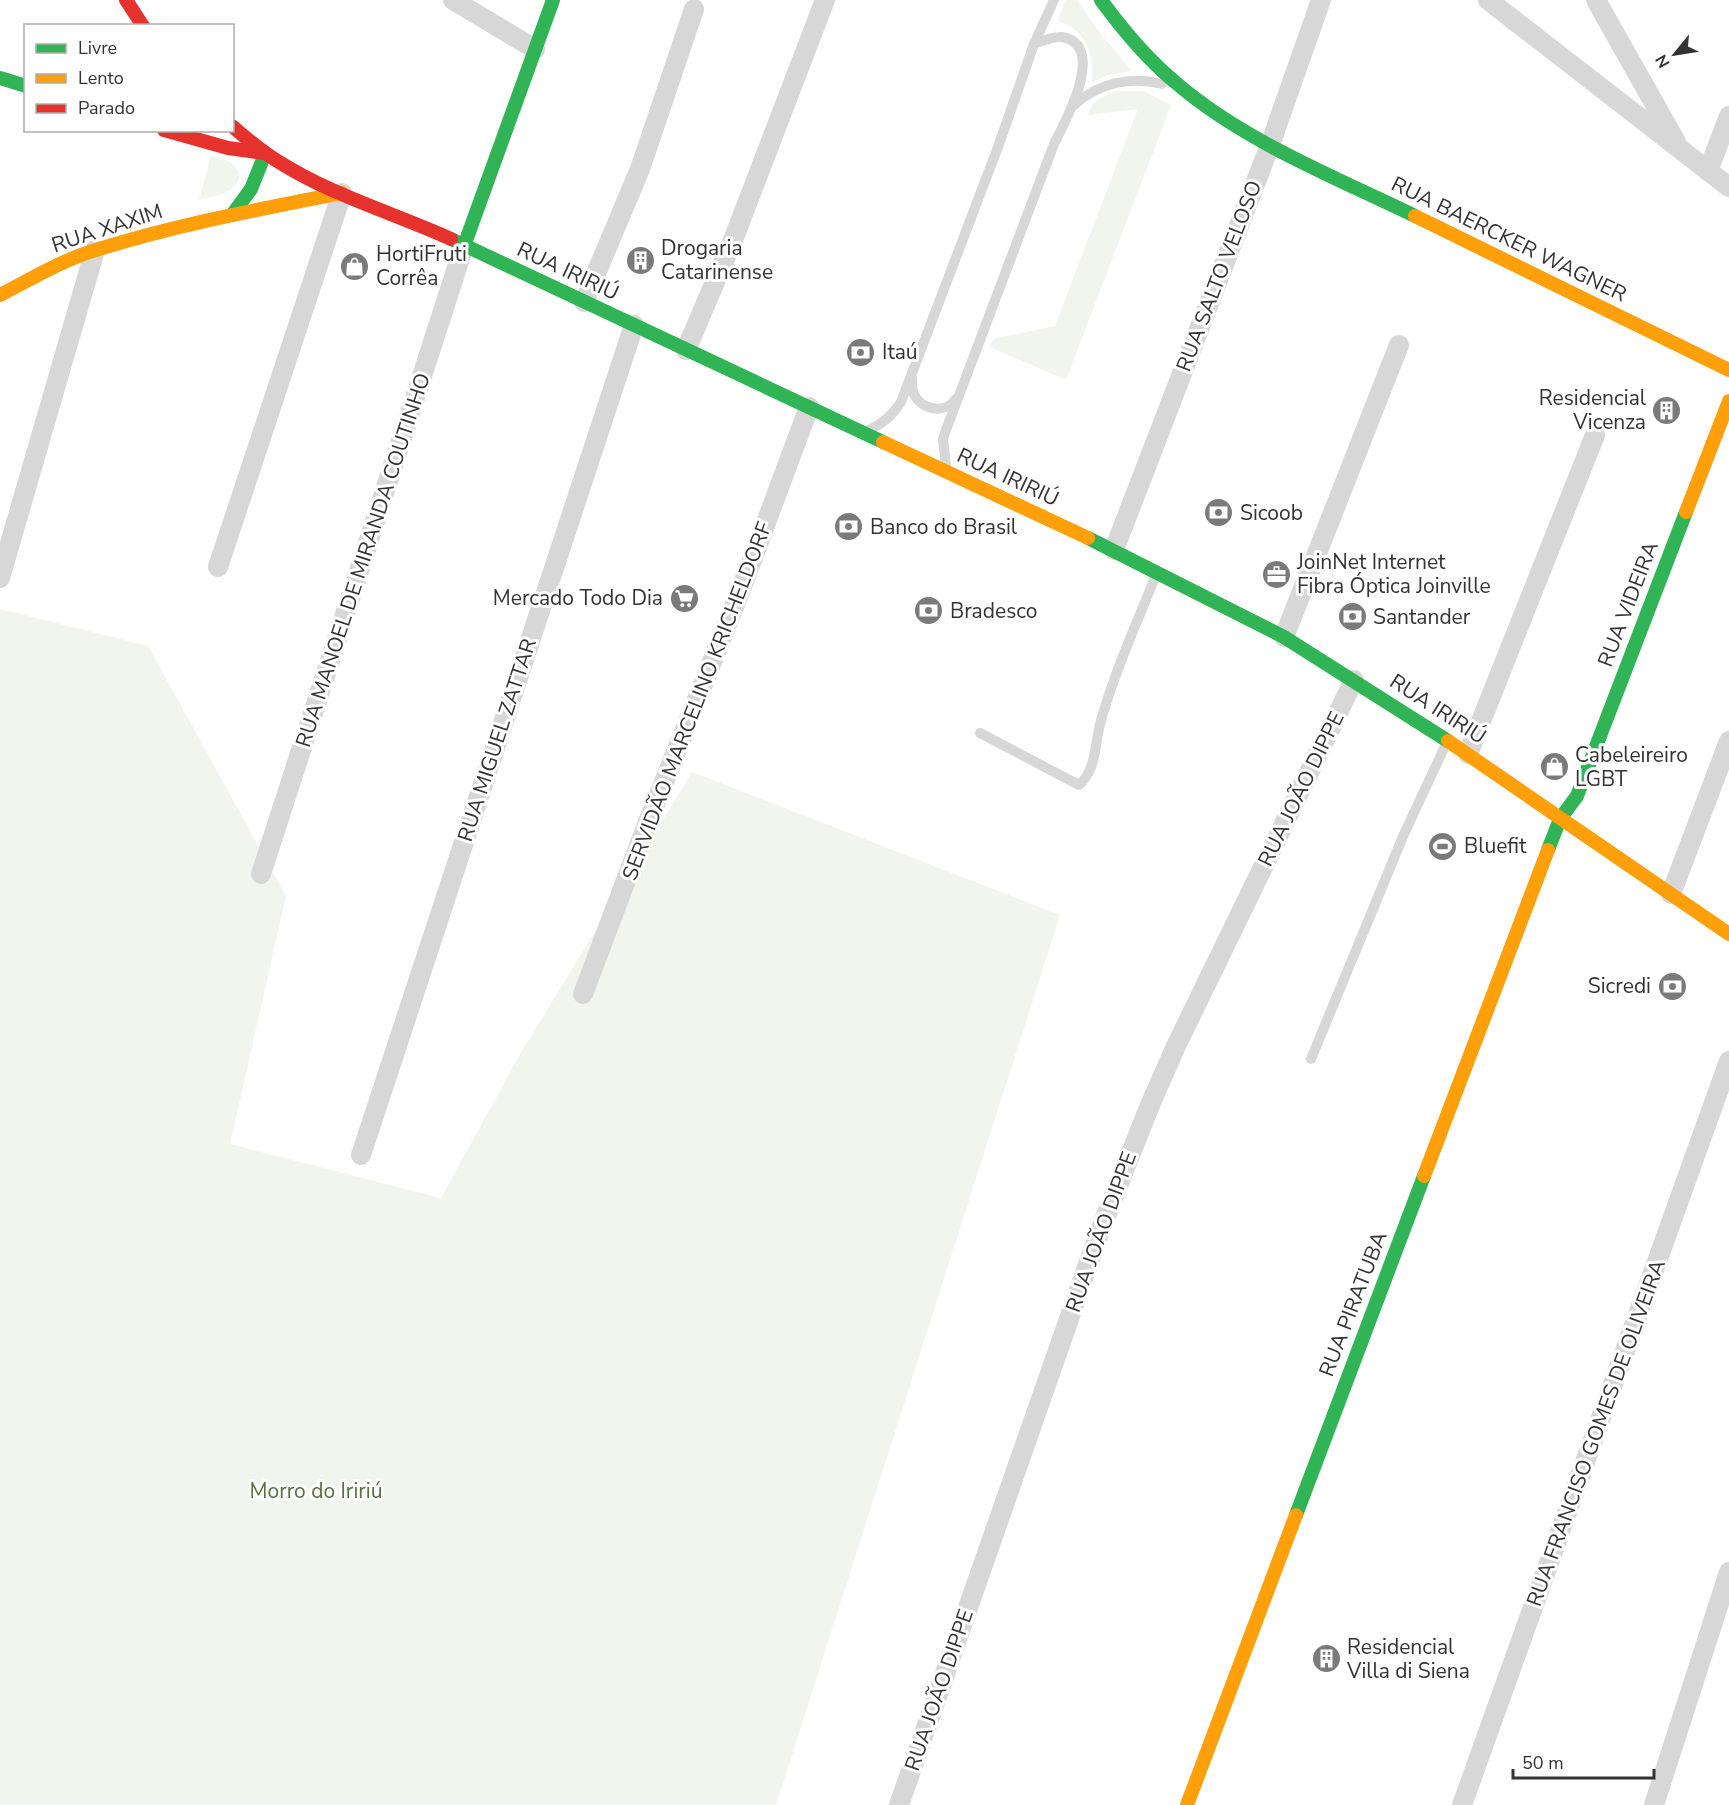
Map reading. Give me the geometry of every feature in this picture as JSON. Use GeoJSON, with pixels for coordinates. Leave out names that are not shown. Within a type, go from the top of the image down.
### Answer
{"type":"FeatureCollection","features":[{"type":"Feature","properties":{"kind":"main road"},"geometry":{"type":"LineString","coordinates":[[126,0],[142,24]]}},
{"type":"Feature","properties":{"kind":"main road"},"geometry":{"type":"LineString","coordinates":[[464,246],[553,0]]}},
{"type":"Feature","properties":{"kind":"main road","name":"RUA BAERCKER WAGNER"},"geometry":{"type":"LineString","coordinates":[[1101,0],[1126,34],[1151,61],[1208,109],[1270,145],[1729,370]]}},
{"type":"Feature","properties":{"kind":"main road"},"geometry":{"type":"LineString","coordinates":[[0,78],[24,85]]}},
{"type":"Feature","properties":{"kind":"main road","name":"RUA IRIRIÚ"},"geometry":{"type":"LineString","coordinates":[[234,128],[265,154],[298,172],[464,246],[1114,550],[1284,637],[1468,754],[1729,934]]}},
{"type":"Feature","properties":{"kind":"main road"},"geometry":{"type":"LineString","coordinates":[[171,132],[228,148],[265,154],[251,189],[232,214]]}},
{"type":"Feature","properties":{"kind":"main road","name":"RUA XAXIM"},"geometry":{"type":"LineString","coordinates":[[0,295],[69,260],[95,250],[232,214],[342,193]]}},
{"type":"Feature","properties":{"kind":"main road","name":"RUA VIDEIRA"},"geometry":{"type":"LineString","coordinates":[[1560,819],[1577,796],[1729,401]]}},
{"type":"Feature","properties":{"kind":"main road","name":"RUA PIRATUBA"},"geometry":{"type":"LineString","coordinates":[[1187,1805],[1560,819]]}},
{"type":"Feature","properties":{"kind":"street"},"geometry":{"type":"LineString","coordinates":[[453,0],[535,49]]}},
{"type":"Feature","properties":{"kind":"street"},"geometry":{"type":"LineString","coordinates":[[686,350],[740,224],[825,0]]}},
{"type":"Feature","properties":{"kind":"street","name":"RUA SALTO VELOSO"},"geometry":{"type":"LineString","coordinates":[[1114,550],[1270,145],[1321,0]]}},
{"type":"Feature","properties":{"kind":"street"},"geometry":{"type":"LineString","coordinates":[[1488,0],[1729,188]]}},
{"type":"Feature","properties":{"kind":"street"},"geometry":{"type":"LineString","coordinates":[[1596,0],[1680,149]]}},
{"type":"Feature","properties":{"kind":"street"},"geometry":{"type":"LineString","coordinates":[[584,302],[640,169],[694,9]]}},
{"type":"Feature","properties":{"kind":"street"},"geometry":{"type":"LineString","coordinates":[[1708,171],[1729,116]]}},
{"type":"Feature","properties":{"kind":"street"},"geometry":{"type":"LineString","coordinates":[[218,567],[342,193]]}},
{"type":"Feature","properties":{"kind":"street","name":"RUA MANOEL DE MIRANDA COUTINHO"},"geometry":{"type":"LineString","coordinates":[[261,874],[464,246]]}},
{"type":"Feature","properties":{"kind":"street"},"geometry":{"type":"LineString","coordinates":[[0,578],[95,250]]}},
{"type":"Feature","properties":{"kind":"street","name":"RUA MIGUEL ZATTAR"},"geometry":{"type":"LineString","coordinates":[[361,1155],[634,325]]}},
{"type":"Feature","properties":{"kind":"street"},"geometry":{"type":"LineString","coordinates":[[1284,637],[1400,345]]}},
{"type":"Feature","properties":{"kind":"street","name":"SERVIDÃO MARCELINO KRICHELDORF"},"geometry":{"type":"LineString","coordinates":[[583,994],[648,822],[741,590],[809,407]]}},
{"type":"Feature","properties":{"kind":"street"},"geometry":{"type":"LineString","coordinates":[[1468,754],[1594,435]]}},
{"type":"Feature","properties":{"kind":"street","name":"RUA JOÃO DIPPE"},"geometry":{"type":"LineString","coordinates":[[899,1805],[1094,1248],[1150,1105],[1176,1046],[1354,680]]}},
{"type":"Feature","properties":{"kind":"street"},"geometry":{"type":"LineString","coordinates":[[1671,894],[1729,741]]}},
{"type":"Feature","properties":{"kind":"street","name":"RUA FRANCISO GOMES DE OLIVEIRA"},"geometry":{"type":"LineString","coordinates":[[1462,1805],[1729,1060]]}},
{"type":"Feature","properties":{"kind":"street"},"geometry":{"type":"LineString","coordinates":[[1654,1805],[1729,1572]]}},
{"type":"Feature","properties":{"kind":"lane"},"geometry":{"type":"LineString","coordinates":[[863,432],[882,423],[901,402],[998,147],[1034,44],[1054,0]]}},
{"type":"Feature","properties":{"kind":"lane"},"geometry":{"type":"LineString","coordinates":[[947,472],[943,439],[1082,74],[1084,62],[1082,54],[1078,48],[1061,37],[1034,44]]}},
{"type":"Feature","properties":{"kind":"lane"},"geometry":{"type":"LineString","coordinates":[[1071,107],[1089,93],[1124,81],[1144,80],[1182,89]]}},
{"type":"Feature","properties":{"kind":"lane"},"geometry":{"type":"LineString","coordinates":[[912,374],[914,394],[920,403],[928,408],[947,407],[960,394]]}},
{"type":"Feature","properties":{"kind":"lane"},"geometry":{"type":"LineString","coordinates":[[980,733],[1079,785],[1085,780],[1090,771],[1115,673],[1157,572]]}},
{"type":"Feature","properties":{"kind":"lane"},"geometry":{"type":"LineString","coordinates":[[1311,1059],[1404,834],[1448,741]]}},
{"type":"Feature","properties":{"kind":"green space"},"geometry":{"type":"Polygon","coordinates":[[[1065,0],[1077,0],[1103,37],[1132,71],[1107,75],[1092,83],[1092,63],[1087,45],[1076,30],[1058,21],[1065,0]]]}},
{"type":"Feature","properties":{"kind":"green space"},"geometry":{"type":"Polygon","coordinates":[[[1117,91],[1144,91],[1171,105],[1066,380],[990,347],[993,339],[1055,326],[1138,109],[1088,115],[1092,105],[1098,99],[1117,91]]]}},
{"type":"Feature","properties":{"kind":"green space"},"geometry":{"type":"Polygon","coordinates":[[[211,156],[231,162],[240,174],[238,181],[230,190],[199,200],[211,156]]]}},
{"type":"Feature","properties":{"kind":"green space","name":"Morro do Iririú"},"geometry":{"type":"Polygon","coordinates":[[[0,609],[148,646],[286,896],[230,1144],[441,1198],[519,1056],[692,772],[1060,915],[776,1805],[0,1805],[0,609]]]}},
{"type":"Feature","properties":{"kind":"traffic: fast"},"geometry":{"type":"LineString","coordinates":[[464,246],[553,0]]}},
{"type":"Feature","properties":{"kind":"traffic: fast"},"geometry":{"type":"LineString","coordinates":[[1101,0],[1126,33],[1164,73],[1202,103],[1230,122],[1290,156],[1415,216]]}},
{"type":"Feature","properties":{"kind":"traffic: fast"},"geometry":{"type":"LineString","coordinates":[[0,78],[24,85]]}},
{"type":"Feature","properties":{"kind":"traffic: fast"},"geometry":{"type":"LineString","coordinates":[[232,215],[251,189],[265,154]]}},
{"type":"Feature","properties":{"kind":"traffic: fast"},"geometry":{"type":"LineString","coordinates":[[451,239],[883,442]]}},
{"type":"Feature","properties":{"kind":"traffic: fast"},"geometry":{"type":"LineString","coordinates":[[1548,850],[1560,819],[1577,796],[1686,512]]}},
{"type":"Feature","properties":{"kind":"traffic: fast"},"geometry":{"type":"LineString","coordinates":[[1088,538],[1284,637],[1448,741]]}},
{"type":"Feature","properties":{"kind":"traffic: fast"},"geometry":{"type":"LineString","coordinates":[[1296,1515],[1424,1176]]}},
{"type":"Feature","properties":{"kind":"traffic: slow"},"geometry":{"type":"LineString","coordinates":[[0,295],[71,259],[126,241],[218,218],[342,193]]}},
{"type":"Feature","properties":{"kind":"traffic: slow"},"geometry":{"type":"LineString","coordinates":[[1415,216],[1729,370]]}},
{"type":"Feature","properties":{"kind":"traffic: slow"},"geometry":{"type":"LineString","coordinates":[[1686,512],[1729,401]]}},
{"type":"Feature","properties":{"kind":"traffic: slow"},"geometry":{"type":"LineString","coordinates":[[883,442],[1088,538]]}},
{"type":"Feature","properties":{"kind":"traffic: slow"},"geometry":{"type":"LineString","coordinates":[[1448,741],[1729,934]]}},
{"type":"Feature","properties":{"kind":"traffic: slow"},"geometry":{"type":"LineString","coordinates":[[1424,1176],[1548,850]]}},
{"type":"Feature","properties":{"kind":"traffic: slow"},"geometry":{"type":"LineString","coordinates":[[1187,1805],[1296,1515]]}},
{"type":"Feature","properties":{"kind":"traffic: jam"},"geometry":{"type":"LineString","coordinates":[[126,0],[142,24]]}},
{"type":"Feature","properties":{"kind":"traffic: jam"},"geometry":{"type":"LineString","coordinates":[[234,128],[267,154],[321,185],[451,239]]}},
{"type":"Feature","properties":{"kind":"traffic: jam"},"geometry":{"type":"LineString","coordinates":[[171,132],[228,148],[264,153]]}},
{"type":"Feature","properties":{"kind":"place","name":"Drogaria Catarinense"},"geometry":{"type":"Point","coordinates":[640,260]}},
{"type":"Feature","properties":{"kind":"place","name":"HortiFruti Corrêa"},"geometry":{"type":"Point","coordinates":[355,266]}},
{"type":"Feature","properties":{"kind":"place","name":"Itaú"},"geometry":{"type":"Point","coordinates":[861,352]}},
{"type":"Feature","properties":{"kind":"place","name":"Residencial Vicenza"},"geometry":{"type":"Point","coordinates":[1667,410]}},
{"type":"Feature","properties":{"kind":"place","name":"Sicoob"},"geometry":{"type":"Point","coordinates":[1219,513]}},
{"type":"Feature","properties":{"kind":"place","name":"Banco do Brasil"},"geometry":{"type":"Point","coordinates":[849,527]}},
{"type":"Feature","properties":{"kind":"place","name":"JoinNet Internet Fibra Óptica Joinville"},"geometry":{"type":"Point","coordinates":[1276,574]}},
{"type":"Feature","properties":{"kind":"place","name":"Mercado Todo Dia"},"geometry":{"type":"Point","coordinates":[684,598]}},
{"type":"Feature","properties":{"kind":"place","name":"Bradesco"},"geometry":{"type":"Point","coordinates":[929,611]}},
{"type":"Feature","properties":{"kind":"place","name":"Santander"},"geometry":{"type":"Point","coordinates":[1352,617]}},
{"type":"Feature","properties":{"kind":"place","name":"Cabeleireiro LGBT"},"geometry":{"type":"Point","coordinates":[1554,767]}},
{"type":"Feature","properties":{"kind":"place","name":"Bluefit"},"geometry":{"type":"Point","coordinates":[1443,846]}},
{"type":"Feature","properties":{"kind":"place","name":"Sicredi"},"geometry":{"type":"Point","coordinates":[1672,986]}},
{"type":"Feature","properties":{"kind":"place","name":"Residencial Villa di Siena"},"geometry":{"type":"Point","coordinates":[1326,1659]}}]}
